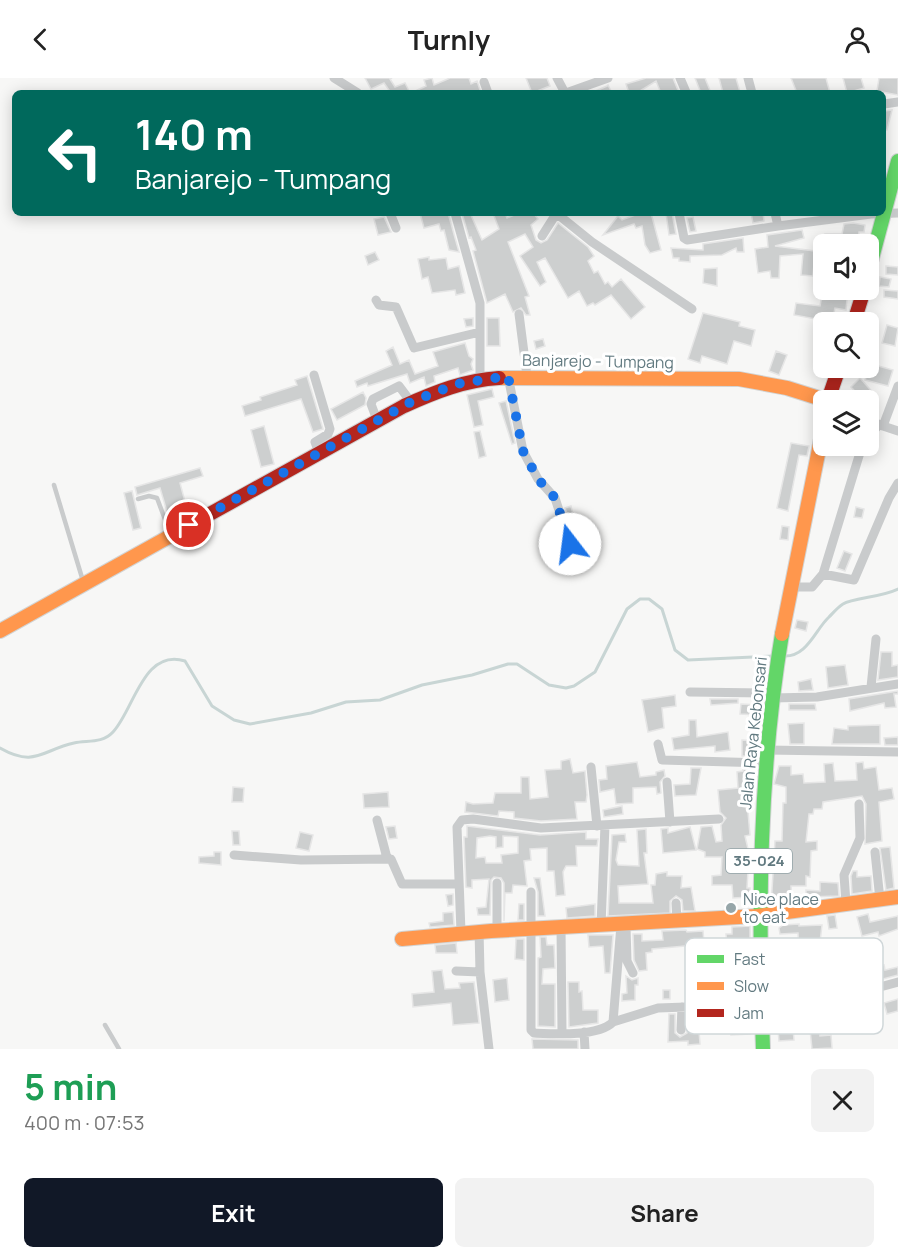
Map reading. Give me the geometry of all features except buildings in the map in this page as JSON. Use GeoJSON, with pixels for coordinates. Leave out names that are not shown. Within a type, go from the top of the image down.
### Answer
{"type":"FeatureCollection","features":[{"type":"Feature","properties":{"kind":"main road"},"geometry":{"type":"LineString","coordinates":[[879,246],[892,214],[887,189],[898,161]]}},
{"type":"Feature","properties":{"kind":"main road","name":"Banjarejo - Tumpang"},"geometry":{"type":"LineString","coordinates":[[0,631],[377,420],[438,390],[480,378],[527,376],[739,379],[813,393]]}},
{"type":"Feature","properties":{"kind":"main road","name":"Jalan Raya Kebonsari"},"geometry":{"type":"LineString","coordinates":[[760,938],[759,841],[765,756],[780,644],[817,456]]}},
{"type":"Feature","properties":{"kind":"main road"},"geometry":{"type":"LineString","coordinates":[[402,939],[479,930],[624,925],[759,916],[898,897]]}},
{"type":"Feature","properties":{"kind":"main road","name":"Jalan Raya Kebonsari"},"geometry":{"type":"LineString","coordinates":[[762,1034],[763,1049]]}},
{"type":"Feature","properties":{"kind":"street"},"geometry":{"type":"LineString","coordinates":[[334,78],[353,90]]}},
{"type":"Feature","properties":{"kind":"street"},"geometry":{"type":"LineString","coordinates":[[574,90],[608,78]]}},
{"type":"Feature","properties":{"kind":"street"},"geometry":{"type":"LineString","coordinates":[[484,81],[487,90]]}},
{"type":"Feature","properties":{"kind":"street"},"geometry":{"type":"LineString","coordinates":[[391,216],[396,228]]}},
{"type":"Feature","properties":{"kind":"street"},"geometry":{"type":"LineString","coordinates":[[456,216],[479,300],[480,378]]}},
{"type":"Feature","properties":{"kind":"street"},"geometry":{"type":"LineString","coordinates":[[542,236],[554,216]]}},
{"type":"Feature","properties":{"kind":"street"},"geometry":{"type":"LineString","coordinates":[[560,216],[592,242],[692,309]]}},
{"type":"Feature","properties":{"kind":"street"},"geometry":{"type":"LineString","coordinates":[[680,216],[684,237],[687,240],[778,226],[818,217],[843,216]]}},
{"type":"Feature","properties":{"kind":"street"},"geometry":{"type":"LineString","coordinates":[[776,216],[778,226]]}},
{"type":"Feature","properties":{"kind":"street"},"geometry":{"type":"LineString","coordinates":[[375,300],[379,304],[396,307],[414,348],[480,332]]}},
{"type":"Feature","properties":{"kind":"street"},"geometry":{"type":"LineString","coordinates":[[519,314],[527,376]]}},
{"type":"Feature","properties":{"kind":"street"},"geometry":{"type":"LineString","coordinates":[[315,375],[330,429],[329,433],[315,442],[319,453]]}},
{"type":"Feature","properties":{"kind":"street"},"geometry":{"type":"LineString","coordinates":[[508,376],[523,451],[538,479],[555,498],[570,544]]}},
{"type":"Feature","properties":{"kind":"street"},"geometry":{"type":"LineString","coordinates":[[377,420],[371,404],[380,394],[399,386],[411,402]]}},
{"type":"Feature","properties":{"kind":"street"},"geometry":{"type":"LineString","coordinates":[[888,426],[898,386]]}},
{"type":"Feature","properties":{"kind":"street"},"geometry":{"type":"LineString","coordinates":[[790,587],[812,587],[823,574],[859,456]]}},
{"type":"Feature","properties":{"kind":"street"},"geometry":{"type":"LineString","coordinates":[[823,574],[854,580],[898,483]]}},
{"type":"Feature","properties":{"kind":"street"},"geometry":{"type":"LineString","coordinates":[[871,687],[876,639]]}},
{"type":"Feature","properties":{"kind":"street"},"geometry":{"type":"LineString","coordinates":[[690,693],[734,691],[773,696],[818,697],[898,684]]}},
{"type":"Feature","properties":{"kind":"street"},"geometry":{"type":"LineString","coordinates":[[658,744],[662,760],[898,752]]}},
{"type":"Feature","properties":{"kind":"street"},"geometry":{"type":"LineString","coordinates":[[591,767],[601,825],[601,925]]}},
{"type":"Feature","properties":{"kind":"street"},"geometry":{"type":"LineString","coordinates":[[667,782],[670,822]]}},
{"type":"Feature","properties":{"kind":"street"},"geometry":{"type":"LineString","coordinates":[[846,903],[844,875],[860,838],[859,804]]}},
{"type":"Feature","properties":{"kind":"street"},"geometry":{"type":"LineString","coordinates":[[461,932],[457,827],[462,820],[473,819],[541,828],[719,819]]}},
{"type":"Feature","properties":{"kind":"street"},"geometry":{"type":"LineString","coordinates":[[377,820],[387,858]]}},
{"type":"Feature","properties":{"kind":"street"},"geometry":{"type":"LineString","coordinates":[[875,852],[880,900]]}},
{"type":"Feature","properties":{"kind":"street"},"geometry":{"type":"LineString","coordinates":[[234,855],[301,860],[387,858],[395,863],[402,884],[458,884]]}},
{"type":"Feature","properties":{"kind":"street"},"geometry":{"type":"LineString","coordinates":[[497,883],[497,929]]}},
{"type":"Feature","properties":{"kind":"street"},"geometry":{"type":"LineString","coordinates":[[531,892],[531,1030],[536,1033],[584,1032],[603,1029],[613,1022],[646,1010],[685,1007]]}},
{"type":"Feature","properties":{"kind":"street"},"geometry":{"type":"LineString","coordinates":[[676,903],[677,921]]}},
{"type":"Feature","properties":{"kind":"street"},"geometry":{"type":"LineString","coordinates":[[624,925],[627,961],[633,973]]}},
{"type":"Feature","properties":{"kind":"street"},"geometry":{"type":"LineString","coordinates":[[613,1022],[624,925]]}},
{"type":"Feature","properties":{"kind":"street"},"geometry":{"type":"LineString","coordinates":[[561,926],[562,1032]]}},
{"type":"Feature","properties":{"kind":"street"},"geometry":{"type":"LineString","coordinates":[[479,930],[480,972],[489,1049]]}},
{"type":"Feature","properties":{"kind":"street"},"geometry":{"type":"LineString","coordinates":[[456,971],[480,972]]}},
{"type":"Feature","properties":{"kind":"street"},"geometry":{"type":"LineString","coordinates":[[883,986],[898,982]]}},
{"type":"Feature","properties":{"kind":"street"},"geometry":{"type":"LineString","coordinates":[[681,1030],[682,1007]]}},
{"type":"Feature","properties":{"kind":"street"},"geometry":{"type":"LineString","coordinates":[[584,1032],[585,1049]]}},
{"type":"Feature","properties":{"kind":"lane"},"geometry":{"type":"LineString","coordinates":[[54,485],[84,584]]}},
{"type":"Feature","properties":{"kind":"lane"},"geometry":{"type":"LineString","coordinates":[[138,499],[149,496],[157,498],[171,535]]}},
{"type":"Feature","properties":{"kind":"lane"},"geometry":{"type":"LineString","coordinates":[[105,1024],[118,1049]]}},
{"type":"Feature","properties":{"kind":"waterway"},"geometry":{"type":"LineString","coordinates":[[784,656],[792,655],[805,648],[824,622],[843,604],[898,589]]}},
{"type":"Feature","properties":{"kind":"waterway"},"geometry":{"type":"LineString","coordinates":[[0,748],[12,754],[30,757],[74,743],[94,741],[109,736],[120,722],[149,672],[159,664],[171,659],[185,661],[212,706],[234,720],[250,724],[311,713],[346,702],[380,700],[422,685],[472,675],[508,664],[517,664],[549,685],[566,688],[574,686],[595,672],[627,609],[640,599],[649,599],[662,609],[675,650],[688,660],[775,656]]}},
{"type":"Feature","properties":{"kind":"traffic: fast"},"geometry":{"type":"LineString","coordinates":[[886,206],[898,161]]}},
{"type":"Feature","properties":{"kind":"traffic: fast"},"geometry":{"type":"LineString","coordinates":[[878,234],[883,216]]}},
{"type":"Feature","properties":{"kind":"traffic: fast"},"geometry":{"type":"LineString","coordinates":[[761,938],[765,789],[774,686],[782,634]]}},
{"type":"Feature","properties":{"kind":"traffic: fast"},"geometry":{"type":"LineString","coordinates":[[763,1034],[763,1049]]}},
{"type":"Feature","properties":{"kind":"traffic: slow"},"geometry":{"type":"LineString","coordinates":[[499,378],[739,379],[787,388],[813,396]]}},
{"type":"Feature","properties":{"kind":"traffic: slow"},"geometry":{"type":"LineString","coordinates":[[782,634],[818,456]]}},
{"type":"Feature","properties":{"kind":"traffic: slow"},"geometry":{"type":"LineString","coordinates":[[0,631],[199,520]]}},
{"type":"Feature","properties":{"kind":"traffic: slow"},"geometry":{"type":"LineString","coordinates":[[402,939],[491,931],[757,916],[898,897]]}},
{"type":"Feature","properties":{"kind":"traffic: jam"},"geometry":{"type":"LineString","coordinates":[[857,312],[861,300]]}},
{"type":"Feature","properties":{"kind":"traffic: jam"},"geometry":{"type":"LineString","coordinates":[[199,520],[404,406],[450,388],[474,381],[499,378]]}},
{"type":"Feature","properties":{"kind":"traffic: jam"},"geometry":{"type":"LineString","coordinates":[[831,390],[836,378]]}},
{"type":"Feature","properties":{"kind":"place","name":"Nice place to eat"},"geometry":{"type":"Point","coordinates":[731,908]}},
{"type":"Feature","properties":{"kind":"route"},"geometry":{"type":"LineString","coordinates":[[189,525],[411,402],[457,384],[480,378],[508,376],[523,451],[538,479],[555,498],[570,544]]}}]}
